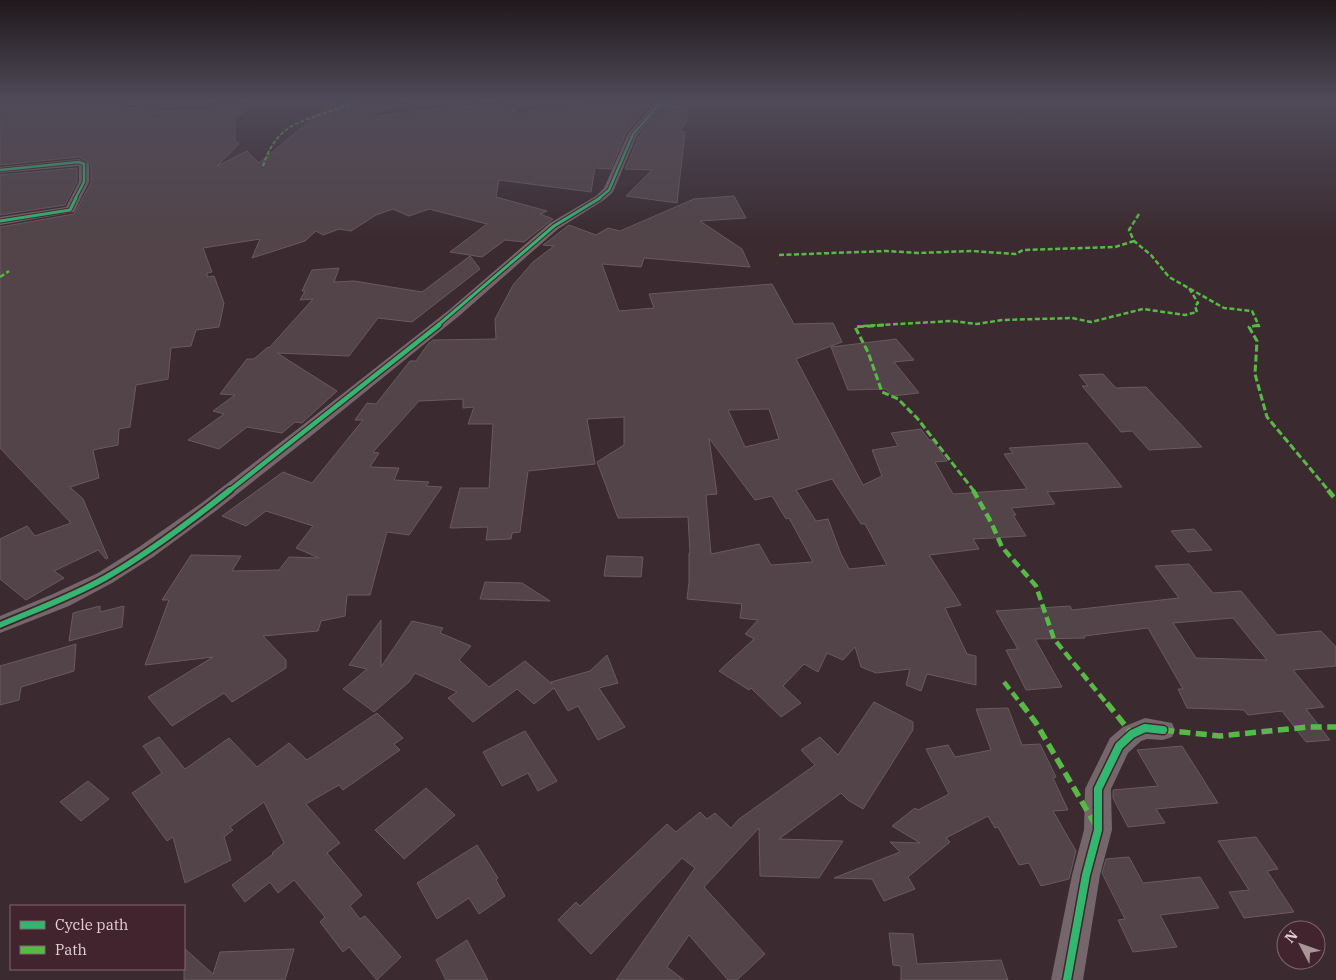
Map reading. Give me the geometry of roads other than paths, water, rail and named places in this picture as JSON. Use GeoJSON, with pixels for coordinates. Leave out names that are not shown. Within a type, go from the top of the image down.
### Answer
{"type":"FeatureCollection","features":[{"type":"Feature","properties":{"kind":"street"},"geometry":{"type":"LineString","coordinates":[[0,625],[61,600],[113,572],[186,523],[305,432],[454,313],[554,226],[605,194],[609,190],[628,146]]}},
{"type":"Feature","properties":{"kind":"street"},"geometry":{"type":"LineString","coordinates":[[0,170],[79,162],[84,164],[84,182],[70,210],[0,221]]}},
{"type":"Feature","properties":{"kind":"street"},"geometry":{"type":"LineString","coordinates":[[1067,980],[1086,875],[1098,830],[1098,789],[1119,746],[1132,734],[1145,728],[1162,730]]}}]}
